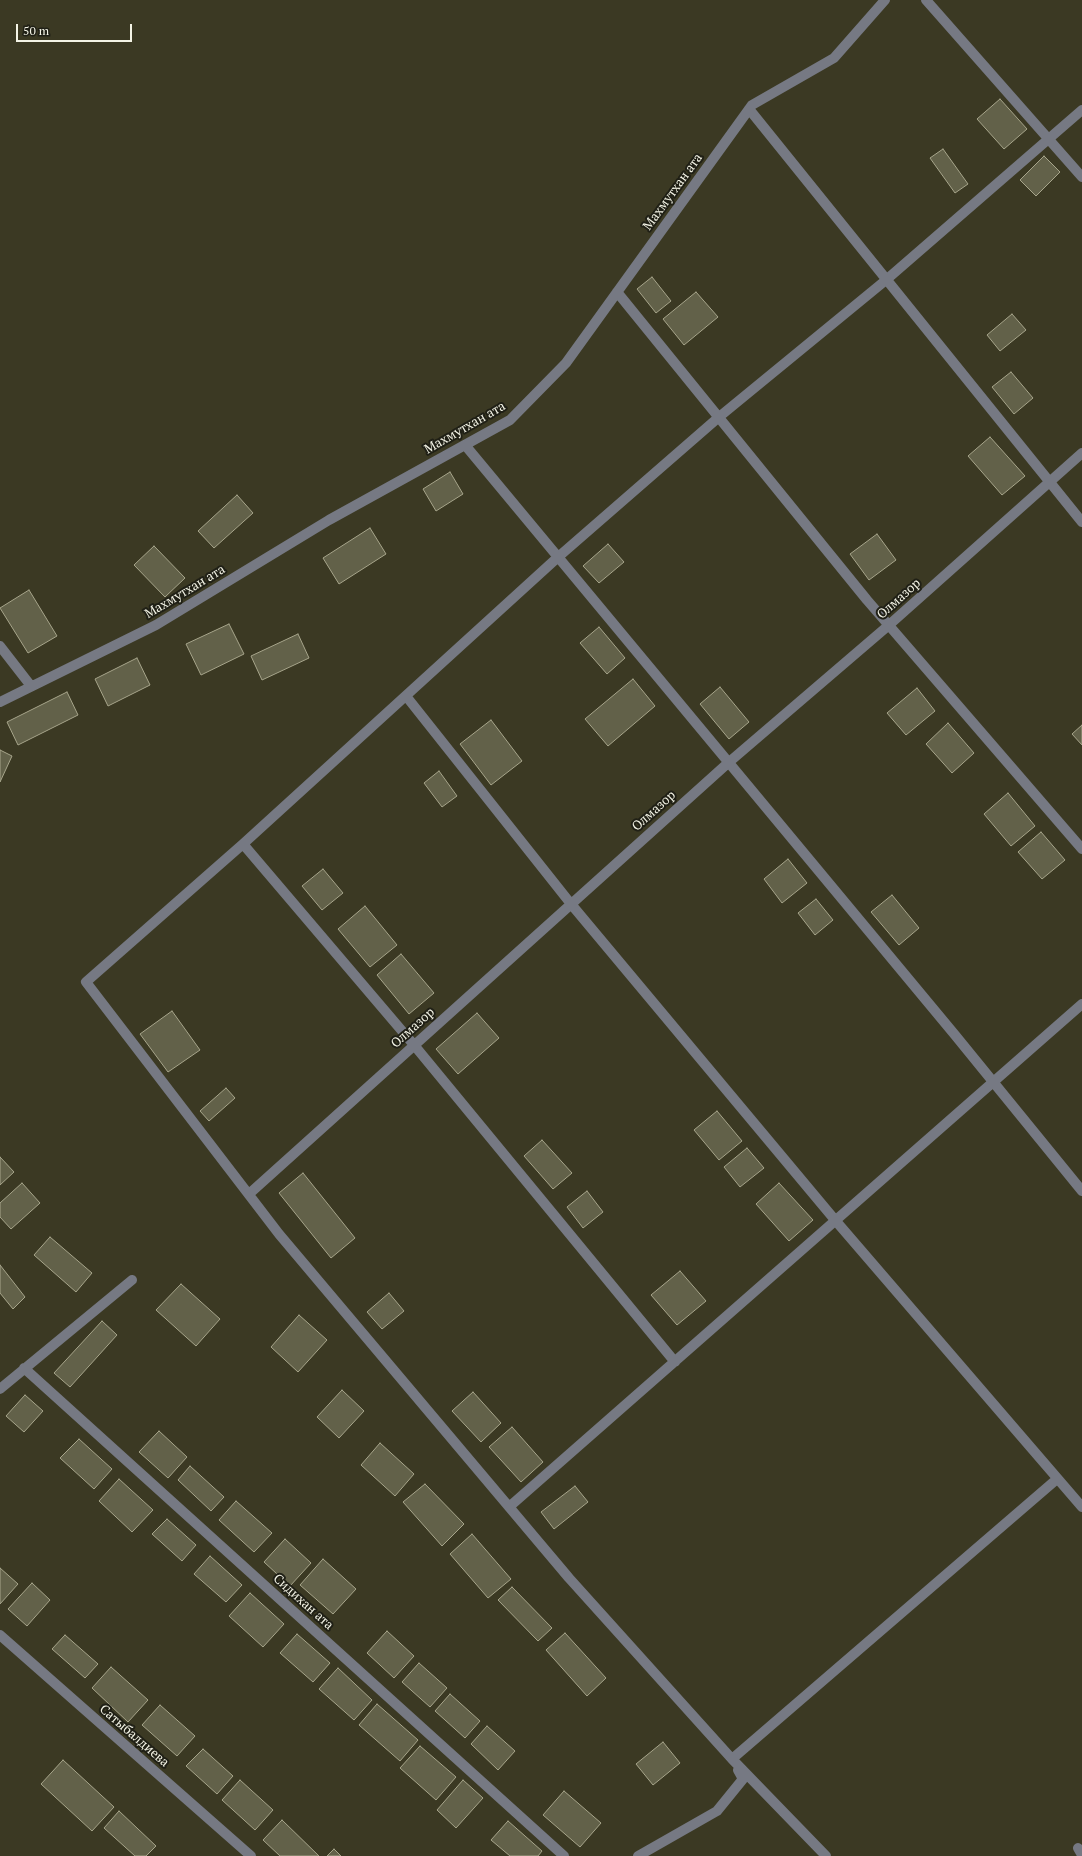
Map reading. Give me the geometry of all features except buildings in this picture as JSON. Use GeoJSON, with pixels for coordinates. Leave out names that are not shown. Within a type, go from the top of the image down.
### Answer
{"type":"FeatureCollection","features":[{"type":"Feature","properties":{"kind":"street","name":"Махмутхан ата"},"geometry":{"type":"LineString","coordinates":[[0,702],[156,625],[329,520],[510,420],[566,363],[748,109],[752,105],[834,58],[885,0]]}},
{"type":"Feature","properties":{"kind":"street"},"geometry":{"type":"LineString","coordinates":[[926,0],[1082,177]]}},
{"type":"Feature","properties":{"kind":"street"},"geometry":{"type":"LineString","coordinates":[[748,109],[1048,482],[1082,522]]}},
{"type":"Feature","properties":{"kind":"street"},"geometry":{"type":"LineString","coordinates":[[826,1856],[732,1759],[569,1578],[279,1234],[86,982],[243,844],[557,558],[719,417],[886,280],[1082,110]]}},
{"type":"Feature","properties":{"kind":"street"},"geometry":{"type":"LineString","coordinates":[[617,292],[889,625],[1082,849]]}},
{"type":"Feature","properties":{"kind":"street"},"geometry":{"type":"LineString","coordinates":[[465,445],[1082,1191]]}},
{"type":"Feature","properties":{"kind":"street","name":"Олмазор"},"geometry":{"type":"LineString","coordinates":[[248,1194],[728,763],[889,625],[1082,453]]}},
{"type":"Feature","properties":{"kind":"street"},"geometry":{"type":"LineString","coordinates":[[0,646],[31,686]]}},
{"type":"Feature","properties":{"kind":"street"},"geometry":{"type":"LineString","coordinates":[[406,696],[571,904],[835,1220],[1082,1507]]}},
{"type":"Feature","properties":{"kind":"street"},"geometry":{"type":"LineString","coordinates":[[243,844],[414,1045],[674,1362]]}},
{"type":"Feature","properties":{"kind":"street"},"geometry":{"type":"LineString","coordinates":[[509,1507],[992,1081],[1082,1004]]}},
{"type":"Feature","properties":{"kind":"street"},"geometry":{"type":"LineString","coordinates":[[0,1389],[132,1280]]}},
{"type":"Feature","properties":{"kind":"street","name":"Сидихан ата"},"geometry":{"type":"LineString","coordinates":[[24,1368],[564,1856]]}},
{"type":"Feature","properties":{"kind":"street"},"geometry":{"type":"LineString","coordinates":[[732,1759],[1057,1479]]}},
{"type":"Feature","properties":{"kind":"street","name":"Сатыбалдиева"},"geometry":{"type":"LineString","coordinates":[[0,1634],[251,1856]]}},
{"type":"Feature","properties":{"kind":"street"},"geometry":{"type":"LineString","coordinates":[[638,1856],[717,1810],[743,1779],[732,1759]]}}]}
